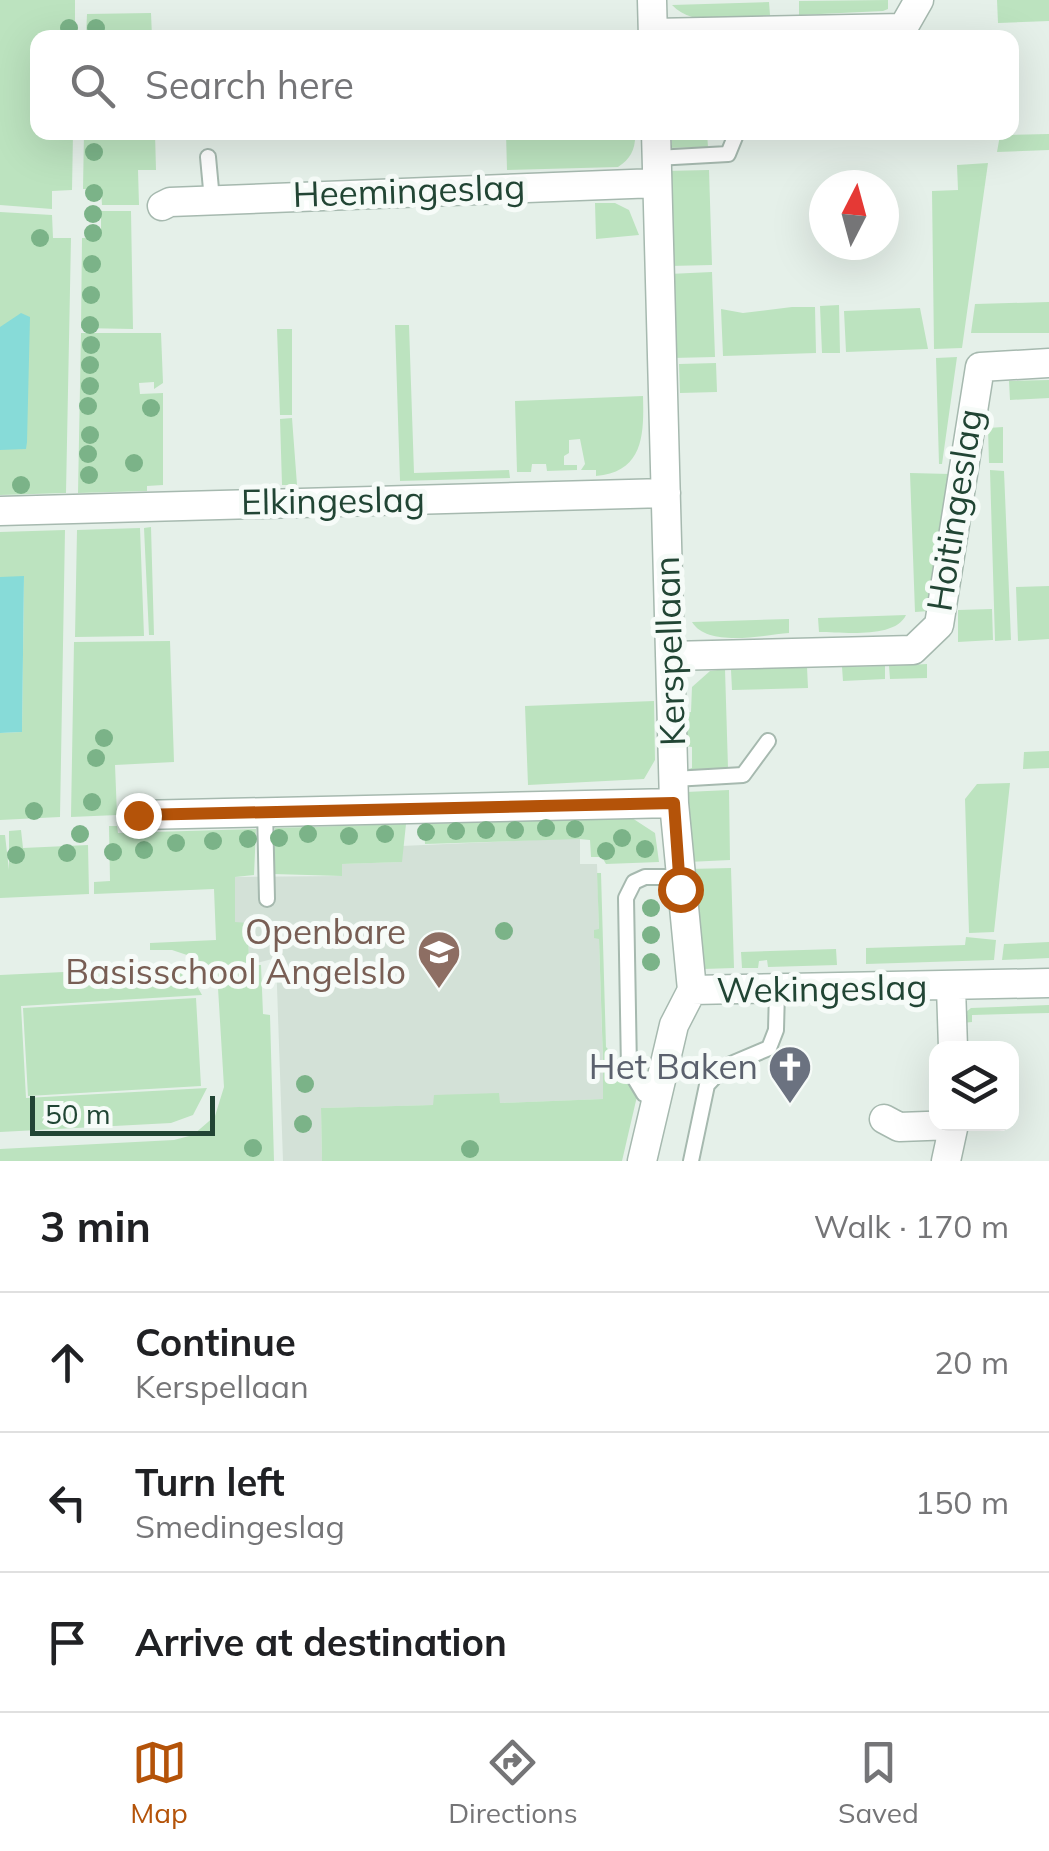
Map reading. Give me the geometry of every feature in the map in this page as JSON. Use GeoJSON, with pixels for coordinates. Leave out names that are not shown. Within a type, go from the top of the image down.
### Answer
{"type":"FeatureCollection","features":[{"type":"Feature","properties":{"kind":"street"},"geometry":{"type":"LineString","coordinates":[[652,0],[653,30]]}},
{"type":"Feature","properties":{"kind":"street"},"geometry":{"type":"LineString","coordinates":[[840,30],[903,28],[920,0]]}},
{"type":"Feature","properties":{"kind":"street","name":"Heemingeslag"},"geometry":{"type":"LineString","coordinates":[[162,206],[656,158]]}},
{"type":"Feature","properties":{"kind":"street","name":"Kerspellaan"},"geometry":{"type":"LineString","coordinates":[[656,158],[674,791],[692,990]]}},
{"type":"Feature","properties":{"kind":"street","name":"Hoitingeslag"},"geometry":{"type":"LineString","coordinates":[[670,656],[913,650],[939,625],[980,367],[1049,363]]}},
{"type":"Feature","properties":{"kind":"street","name":"Elkingeslag"},"geometry":{"type":"LineString","coordinates":[[0,511],[666,492]]}},
{"type":"Feature","properties":{"kind":"street"},"geometry":{"type":"LineString","coordinates":[[138,815],[674,791]]}},
{"type":"Feature","properties":{"kind":"street","name":"Wekingeslag"},"geometry":{"type":"LineString","coordinates":[[692,990],[1049,983]]}},
{"type":"Feature","properties":{"kind":"street","name":"Wekingeslag"},"geometry":{"type":"LineString","coordinates":[[952,987],[953,1041]]}},
{"type":"Feature","properties":{"kind":"street"},"geometry":{"type":"LineString","coordinates":[[642,1161],[674,1025],[692,990]]}},
{"type":"Feature","properties":{"kind":"street"},"geometry":{"type":"LineString","coordinates":[[884,1119],[899,1128],[929,1126]]}},
{"type":"Feature","properties":{"kind":"street"},"geometry":{"type":"LineString","coordinates":[[946,1161],[952,1131]]}},
{"type":"Feature","properties":{"kind":"lane"},"geometry":{"type":"LineString","coordinates":[[656,158],[728,154],[734,140]]}},
{"type":"Feature","properties":{"kind":"lane"},"geometry":{"type":"LineString","coordinates":[[208,157],[212,200]]}},
{"type":"Feature","properties":{"kind":"lane"},"geometry":{"type":"LineString","coordinates":[[674,791],[743,776],[768,742]]}},
{"type":"Feature","properties":{"kind":"lane"},"geometry":{"type":"LineString","coordinates":[[265,810],[267,899]]}},
{"type":"Feature","properties":{"kind":"lane"},"geometry":{"type":"LineString","coordinates":[[657,1098],[644,1094],[629,1070],[626,898],[634,882],[645,877],[680,877]]}},
{"type":"Feature","properties":{"kind":"lane"},"geometry":{"type":"LineString","coordinates":[[690,1161],[707,1085],[724,1068],[769,1048],[776,1030],[776,990]]}},
{"type":"Feature","properties":{"kind":"shaded area","name":"Openbare Basisschool Angelslo"},"geometry":{"type":"Polygon","coordinates":[[[580,838],[580,864],[597,864],[599,930],[595,938],[599,938],[604,1099],[499,1103],[499,1094],[434,1096],[434,1105],[321,1108],[322,1161],[283,1161],[276,958],[249,965],[248,923],[235,923],[235,877],[341,876],[341,864],[401,862],[401,846],[580,838]]]}},
{"type":"Feature","properties":{"kind":"green space"},"geometry":{"type":"Polygon","coordinates":[[[0,0],[75,0],[75,30],[30,30],[30,140],[73,140],[72,190],[52,191],[52,209],[0,205],[0,0]]]}},
{"type":"Feature","properties":{"kind":"green space"},"geometry":{"type":"Polygon","coordinates":[[[888,0],[888,9],[883,11],[799,15],[799,1],[888,0]]]}},
{"type":"Feature","properties":{"kind":"green space"},"geometry":{"type":"Polygon","coordinates":[[[997,0],[1049,0],[1049,21],[998,23],[997,0]]]}},
{"type":"Feature","properties":{"kind":"green space"},"geometry":{"type":"Polygon","coordinates":[[[769,2],[770,15],[719,20],[693,17],[672,5],[769,2]]]}},
{"type":"Feature","properties":{"kind":"green space"},"geometry":{"type":"Polygon","coordinates":[[[151,13],[152,30],[86,30],[87,14],[151,13]]]}},
{"type":"Feature","properties":{"kind":"green space"},"geometry":{"type":"Polygon","coordinates":[[[1049,134],[1049,150],[997,152],[999,140],[1019,140],[1019,135],[1049,134]]]}},
{"type":"Feature","properties":{"kind":"green space"},"geometry":{"type":"Polygon","coordinates":[[[84,140],[155,140],[156,170],[138,170],[139,205],[102,205],[101,189],[83,189],[84,140]]]}},
{"type":"Feature","properties":{"kind":"green space"},"geometry":{"type":"Polygon","coordinates":[[[506,140],[635,140],[629,157],[618,167],[507,170],[506,140]]]}},
{"type":"Feature","properties":{"kind":"green space"},"geometry":{"type":"Polygon","coordinates":[[[672,140],[708,140],[708,147],[665,148],[672,145],[672,140]]]}},
{"type":"Feature","properties":{"kind":"green space"},"geometry":{"type":"Polygon","coordinates":[[[988,163],[962,348],[934,349],[932,191],[958,190],[957,165],[988,163]]]}},
{"type":"Feature","properties":{"kind":"green space"},"geometry":{"type":"Polygon","coordinates":[[[709,170],[712,265],[669,266],[666,171],[709,170]]]}},
{"type":"Feature","properties":{"kind":"green space"},"geometry":{"type":"Polygon","coordinates":[[[595,203],[615,203],[629,210],[639,235],[596,239],[595,203]]]}},
{"type":"Feature","properties":{"kind":"green space"},"geometry":{"type":"Polygon","coordinates":[[[101,211],[131,211],[133,329],[81,328],[82,238],[101,237],[101,211]]]}},
{"type":"Feature","properties":{"kind":"green space"},"geometry":{"type":"Polygon","coordinates":[[[0,212],[52,215],[53,238],[71,238],[66,493],[0,495],[0,212]]]}},
{"type":"Feature","properties":{"kind":"green space"},"geometry":{"type":"Polygon","coordinates":[[[712,272],[715,357],[672,358],[669,274],[712,272]]]}},
{"type":"Feature","properties":{"kind":"green space"},"geometry":{"type":"Polygon","coordinates":[[[1049,302],[1049,333],[971,333],[975,304],[1049,302]]]}},
{"type":"Feature","properties":{"kind":"green space"},"geometry":{"type":"Polygon","coordinates":[[[839,305],[840,353],[822,353],[820,306],[839,305]]]}},
{"type":"Feature","properties":{"kind":"green space"},"geometry":{"type":"Polygon","coordinates":[[[815,307],[816,353],[723,356],[721,309],[743,313],[815,307]]]}},
{"type":"Feature","properties":{"kind":"green space"},"geometry":{"type":"Polygon","coordinates":[[[920,308],[928,349],[846,352],[844,311],[920,308]]]}},
{"type":"Feature","properties":{"kind":"green space"},"geometry":{"type":"Polygon","coordinates":[[[395,325],[409,325],[414,473],[509,470],[510,478],[400,481],[395,325]]]}},
{"type":"Feature","properties":{"kind":"green space"},"geometry":{"type":"Polygon","coordinates":[[[277,329],[292,329],[292,415],[280,415],[277,329]]]}},
{"type":"Feature","properties":{"kind":"green space"},"geometry":{"type":"Polygon","coordinates":[[[81,333],[161,333],[163,383],[154,389],[154,382],[139,383],[140,394],[163,393],[163,485],[147,486],[147,491],[78,493],[81,333]]]}},
{"type":"Feature","properties":{"kind":"green space"},"geometry":{"type":"Polygon","coordinates":[[[957,357],[942,464],[939,464],[936,358],[957,357]]]}},
{"type":"Feature","properties":{"kind":"green space"},"geometry":{"type":"Polygon","coordinates":[[[716,363],[717,392],[680,393],[679,364],[716,363]]]}},
{"type":"Feature","properties":{"kind":"green space"},"geometry":{"type":"Polygon","coordinates":[[[1049,380],[1049,398],[1010,400],[1009,381],[1049,380]]]}},
{"type":"Feature","properties":{"kind":"green space"},"geometry":{"type":"Polygon","coordinates":[[[643,396],[638,449],[624,467],[596,476],[596,470],[581,470],[585,464],[580,439],[569,440],[569,453],[564,456],[564,465],[577,465],[577,470],[547,471],[546,464],[532,464],[531,472],[517,472],[515,401],[643,396]]]}},
{"type":"Feature","properties":{"kind":"green space"},"geometry":{"type":"Polygon","coordinates":[[[292,418],[297,485],[282,485],[280,419],[292,418]]]}},
{"type":"Feature","properties":{"kind":"green space"},"geometry":{"type":"Polygon","coordinates":[[[1003,427],[1003,463],[989,463],[988,428],[1003,427]]]}},
{"type":"Feature","properties":{"kind":"green space"},"geometry":{"type":"Polygon","coordinates":[[[990,470],[1004,471],[1011,640],[995,641],[990,470]]]}},
{"type":"Feature","properties":{"kind":"green space"},"geometry":{"type":"Polygon","coordinates":[[[910,473],[950,474],[930,611],[915,612],[910,473]]]}},
{"type":"Feature","properties":{"kind":"green space"},"geometry":{"type":"Polygon","coordinates":[[[151,527],[154,635],[149,635],[144,528],[151,527]]]}},
{"type":"Feature","properties":{"kind":"green space"},"geometry":{"type":"Polygon","coordinates":[[[140,528],[144,636],[75,637],[77,530],[140,528]]]}},
{"type":"Feature","properties":{"kind":"green space"},"geometry":{"type":"Polygon","coordinates":[[[65,530],[60,817],[0,820],[0,733],[22,732],[24,577],[0,577],[0,532],[65,530]]]}},
{"type":"Feature","properties":{"kind":"green space"},"geometry":{"type":"Polygon","coordinates":[[[1049,586],[1049,639],[1018,641],[1016,587],[1049,586]]]}},
{"type":"Feature","properties":{"kind":"green space"},"geometry":{"type":"Polygon","coordinates":[[[992,609],[993,640],[958,642],[958,610],[992,609]]]}},
{"type":"Feature","properties":{"kind":"green space"},"geometry":{"type":"Polygon","coordinates":[[[906,615],[900,623],[880,631],[819,632],[818,618],[906,615]]]}},
{"type":"Feature","properties":{"kind":"green space"},"geometry":{"type":"Polygon","coordinates":[[[789,619],[789,633],[737,638],[710,635],[692,622],[789,619]]]}},
{"type":"Feature","properties":{"kind":"green space"},"geometry":{"type":"Polygon","coordinates":[[[170,641],[174,762],[115,765],[117,815],[71,817],[74,642],[170,641]]]}},
{"type":"Feature","properties":{"kind":"green space"},"geometry":{"type":"Polygon","coordinates":[[[927,664],[927,678],[890,679],[889,666],[927,664]]]}},
{"type":"Feature","properties":{"kind":"green space"},"geometry":{"type":"Polygon","coordinates":[[[885,666],[885,679],[843,681],[842,667],[885,666]]]}},
{"type":"Feature","properties":{"kind":"green space"},"geometry":{"type":"Polygon","coordinates":[[[807,667],[808,688],[732,690],[731,670],[807,667]]]}},
{"type":"Feature","properties":{"kind":"green space"},"geometry":{"type":"Polygon","coordinates":[[[725,669],[728,768],[685,770],[692,768],[692,747],[685,746],[683,713],[691,712],[692,687],[710,671],[725,669]]]}},
{"type":"Feature","properties":{"kind":"green space"},"geometry":{"type":"Polygon","coordinates":[[[654,701],[655,760],[644,779],[528,785],[525,706],[654,701]]]}},
{"type":"Feature","properties":{"kind":"green space"},"geometry":{"type":"Polygon","coordinates":[[[1049,751],[1049,768],[1023,769],[1024,752],[1049,751]]]}},
{"type":"Feature","properties":{"kind":"green space"},"geometry":{"type":"Polygon","coordinates":[[[1010,783],[994,932],[969,933],[965,799],[977,784],[1010,783]]]}},
{"type":"Feature","properties":{"kind":"green space"},"geometry":{"type":"Polygon","coordinates":[[[729,790],[730,860],[688,862],[686,792],[729,790]]]}},
{"type":"Feature","properties":{"kind":"green space"},"geometry":{"type":"Polygon","coordinates":[[[632,818],[655,833],[659,862],[606,864],[602,857],[591,857],[590,840],[579,839],[425,844],[424,824],[632,818]]]}},
{"type":"Feature","properties":{"kind":"green space"},"geometry":{"type":"Polygon","coordinates":[[[406,824],[402,862],[342,864],[342,876],[273,874],[275,828],[406,824]]]}},
{"type":"Feature","properties":{"kind":"green space"},"geometry":{"type":"Polygon","coordinates":[[[109,826],[117,826],[118,833],[256,829],[254,875],[235,877],[235,922],[248,923],[249,965],[261,965],[263,1014],[270,1015],[274,1161],[0,1161],[0,1149],[174,1140],[193,1135],[215,1116],[224,1087],[218,988],[209,971],[193,957],[172,950],[150,950],[150,943],[216,940],[214,889],[94,894],[94,882],[110,881],[109,826]]]}},
{"type":"Feature","properties":{"kind":"green space"},"geometry":{"type":"Polygon","coordinates":[[[21,830],[23,848],[88,845],[89,894],[0,898],[0,835],[5,835],[9,870],[9,831],[21,830]]]}},
{"type":"Feature","properties":{"kind":"green space"},"geometry":{"type":"Polygon","coordinates":[[[731,868],[734,968],[703,969],[689,869],[731,868]]]}},
{"type":"Feature","properties":{"kind":"green space"},"geometry":{"type":"Polygon","coordinates":[[[597,873],[601,873],[606,1047],[620,1061],[603,1061],[599,939],[594,938],[594,930],[599,929],[597,873]]]}},
{"type":"Feature","properties":{"kind":"green space"},"geometry":{"type":"Polygon","coordinates":[[[966,937],[996,940],[994,960],[866,964],[866,948],[965,945],[966,937]]]}},
{"type":"Feature","properties":{"kind":"green space"},"geometry":{"type":"Polygon","coordinates":[[[1049,942],[1049,958],[1002,960],[1004,944],[1049,942]]]}},
{"type":"Feature","properties":{"kind":"green space"},"geometry":{"type":"Polygon","coordinates":[[[836,949],[837,965],[768,967],[767,960],[759,961],[758,968],[742,968],[741,952],[836,949]]]}},
{"type":"Feature","properties":{"kind":"green space"},"geometry":{"type":"Polygon","coordinates":[[[171,967],[192,977],[202,995],[21,1006],[26,1098],[207,1088],[193,1115],[171,1123],[0,1132],[0,975],[171,967]]]}},
{"type":"Feature","properties":{"kind":"green space"},"geometry":{"type":"Polygon","coordinates":[[[196,998],[201,1086],[28,1096],[23,1008],[196,998]]]}},
{"type":"Feature","properties":{"kind":"green space"},"geometry":{"type":"Polygon","coordinates":[[[1049,1005],[1049,1013],[972,1015],[972,1022],[962,1023],[962,1015],[971,1008],[1049,1005]]]}},
{"type":"Feature","properties":{"kind":"green space"},"geometry":{"type":"Polygon","coordinates":[[[603,1066],[623,1066],[626,1081],[638,1092],[622,1161],[322,1161],[321,1108],[433,1105],[434,1095],[499,1093],[500,1103],[603,1099],[603,1066]]]}},
{"type":"Feature","properties":{"kind":"water"},"geometry":{"type":"Polygon","coordinates":[[[21,313],[30,317],[26,449],[0,450],[0,327],[21,313]]]}},
{"type":"Feature","properties":{"kind":"water"},"geometry":{"type":"Polygon","coordinates":[[[24,576],[22,732],[0,733],[0,577],[24,576]]]}},
{"type":"Feature","properties":{"kind":"place","name":"Openbare Basisschool Angelslo"},"geometry":{"type":"Point","coordinates":[439,990]}},
{"type":"Feature","properties":{"kind":"place","name":"Het Baken"},"geometry":{"type":"Point","coordinates":[790,1105]}},
{"type":"Feature","properties":{"kind":"route"},"geometry":{"type":"LineString","coordinates":[[138,815],[176,811],[674,803],[680,889]]}}]}
